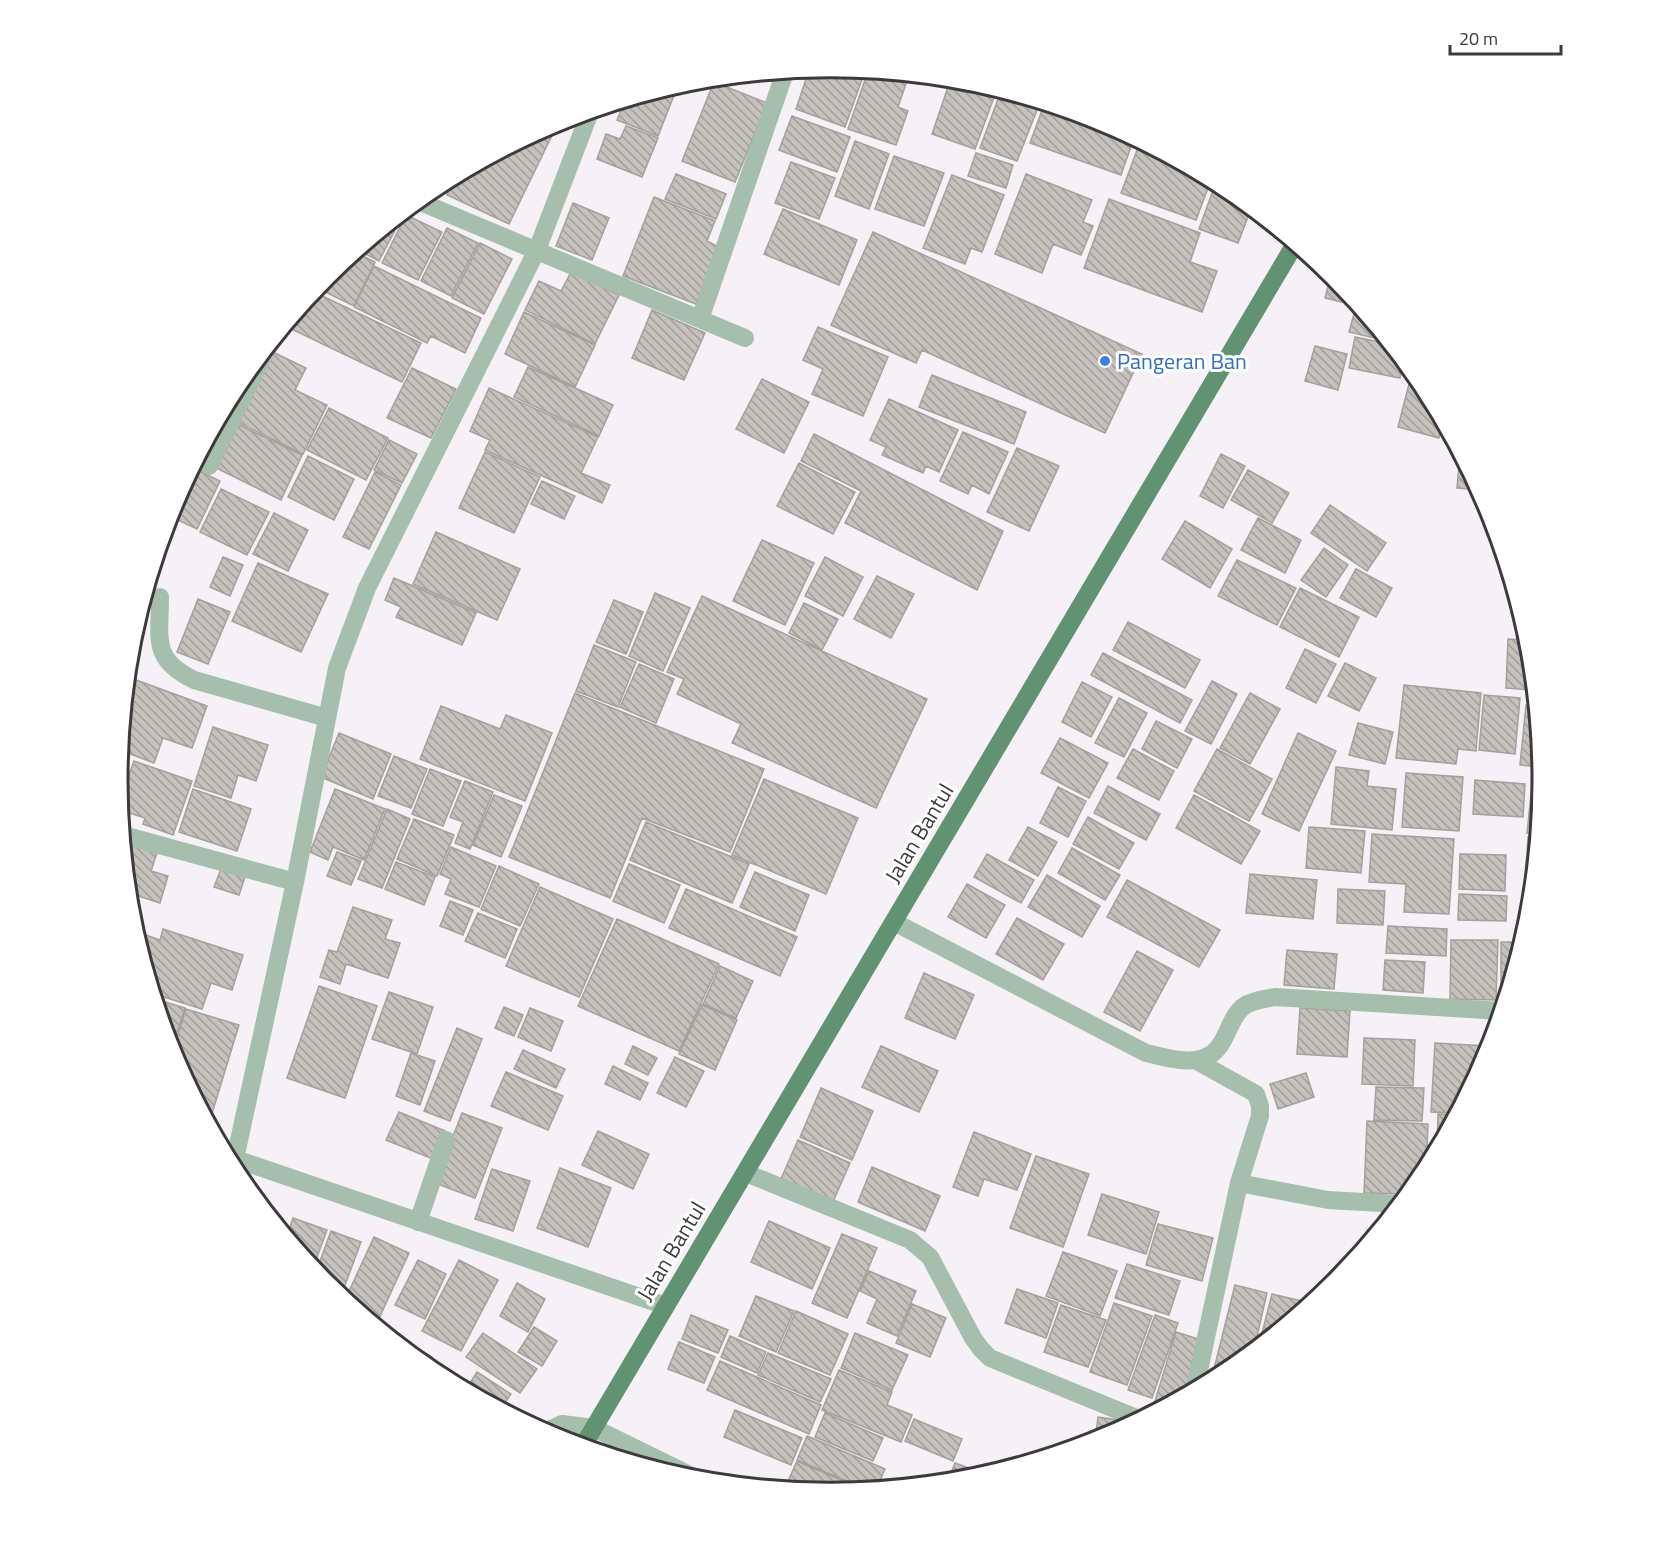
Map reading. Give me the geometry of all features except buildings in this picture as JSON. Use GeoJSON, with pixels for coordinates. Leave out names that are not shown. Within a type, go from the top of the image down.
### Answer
{"type":"FeatureCollection","features":[{"type":"Feature","properties":{"kind":"main road","name":"Jalan Bantul"},"geometry":{"type":"LineString","coordinates":[[587,1439],[1291,251]]}},
{"type":"Feature","properties":{"kind":"street"},"geometry":{"type":"LineString","coordinates":[[700,319],[782,80]]}},
{"type":"Feature","properties":{"kind":"street"},"geometry":{"type":"LineString","coordinates":[[233,1149],[295,882],[337,669],[367,588],[537,250],[586,122]]}},
{"type":"Feature","properties":{"kind":"street"},"geometry":{"type":"LineString","coordinates":[[428,205],[745,338]]}},
{"type":"Feature","properties":{"kind":"street"},"geometry":{"type":"LineString","coordinates":[[209,466],[247,389]]}},
{"type":"Feature","properties":{"kind":"street"},"geometry":{"type":"LineString","coordinates":[[160,597],[160,641],[164,660],[176,671],[194,680],[327,718]]}},
{"type":"Feature","properties":{"kind":"street"},"geometry":{"type":"LineString","coordinates":[[131,837],[295,882]]}},
{"type":"Feature","properties":{"kind":"street"},"geometry":{"type":"LineString","coordinates":[[894,922],[1146,1053],[1195,1060],[1256,1094],[1260,1116],[1239,1183],[1198,1377]]}},
{"type":"Feature","properties":{"kind":"street"},"geometry":{"type":"LineString","coordinates":[[1195,1060],[1216,1051],[1244,1007],[1258,1000],[1275,997],[1493,1011]]}},
{"type":"Feature","properties":{"kind":"street"},"geometry":{"type":"LineString","coordinates":[[418,1222],[446,1140]]}},
{"type":"Feature","properties":{"kind":"street"},"geometry":{"type":"LineString","coordinates":[[240,1160],[666,1306]]}},
{"type":"Feature","properties":{"kind":"street"},"geometry":{"type":"LineString","coordinates":[[746,1173],[910,1240],[930,1257],[973,1338],[990,1358],[1129,1415]]}},
{"type":"Feature","properties":{"kind":"street"},"geometry":{"type":"LineString","coordinates":[[1239,1183],[1328,1200],[1390,1203]]}},
{"type":"Feature","properties":{"kind":"street"},"geometry":{"type":"LineString","coordinates":[[556,1427],[562,1424],[594,1428],[662,1461]]}},
{"type":"Feature","properties":{"kind":"place","name":"Pangeran Ban"},"geometry":{"type":"Point","coordinates":[1105,361]}}]}
